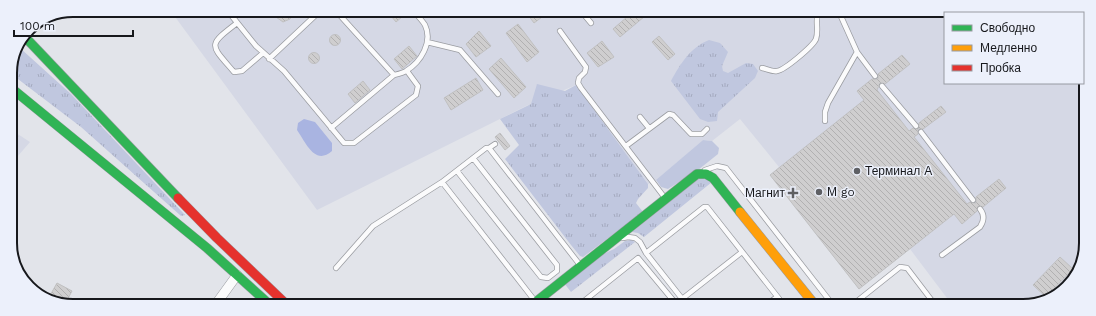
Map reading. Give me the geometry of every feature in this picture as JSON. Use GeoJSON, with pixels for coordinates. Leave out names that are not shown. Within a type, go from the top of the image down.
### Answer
{"type":"FeatureCollection","features":[{"type":"Feature","properties":{"kind":"main road"},"geometry":{"type":"LineString","coordinates":[[28,40],[211,233],[281,299]]}},
{"type":"Feature","properties":{"kind":"main road"},"geometry":{"type":"LineString","coordinates":[[17,93],[207,248],[263,299]]}},
{"type":"Feature","properties":{"kind":"main road"},"geometry":{"type":"LineString","coordinates":[[541,299],[697,174],[706,174],[713,178],[810,299]]}},
{"type":"Feature","properties":{"kind":"street"},"geometry":{"type":"LineString","coordinates":[[220,299],[237,275]]}},
{"type":"Feature","properties":{"kind":"lane"},"geometry":{"type":"LineString","coordinates":[[233,17],[263,53],[284,71],[344,144],[354,143],[416,95],[418,86],[407,71]]}},
{"type":"Feature","properties":{"kind":"lane"},"geometry":{"type":"LineString","coordinates":[[270,59],[313,17]]}},
{"type":"Feature","properties":{"kind":"lane"},"geometry":{"type":"LineString","coordinates":[[341,17],[394,75]]}},
{"type":"Feature","properties":{"kind":"lane"},"geometry":{"type":"LineString","coordinates":[[331,128],[394,75],[407,71],[420,57],[428,37],[425,24],[419,17]]}},
{"type":"Feature","properties":{"kind":"lane"},"geometry":{"type":"LineString","coordinates":[[586,17],[591,23]]}},
{"type":"Feature","properties":{"kind":"lane"},"geometry":{"type":"LineString","coordinates":[[762,68],[778,71],[784,69],[813,44],[816,35],[817,17]]}},
{"type":"Feature","properties":{"kind":"lane"},"geometry":{"type":"LineString","coordinates":[[841,17],[857,52],[875,76]]}},
{"type":"Feature","properties":{"kind":"lane"},"geometry":{"type":"LineString","coordinates":[[238,23],[216,39],[216,50],[229,66],[234,72],[242,71],[263,53]]}},
{"type":"Feature","properties":{"kind":"lane"},"geometry":{"type":"LineString","coordinates":[[560,31],[586,67],[585,72],[579,78],[578,83],[581,88],[665,199]]}},
{"type":"Feature","properties":{"kind":"lane"},"geometry":{"type":"LineString","coordinates":[[427,42],[460,50],[498,94]]}},
{"type":"Feature","properties":{"kind":"lane"},"geometry":{"type":"LineString","coordinates":[[825,121],[825,112],[828,103],[857,52]]}},
{"type":"Feature","properties":{"kind":"lane"},"geometry":{"type":"LineString","coordinates":[[882,86],[916,126]]}},
{"type":"Feature","properties":{"kind":"lane"},"geometry":{"type":"LineString","coordinates":[[626,146],[669,114],[673,115],[691,134],[702,134],[707,129]]}},
{"type":"Feature","properties":{"kind":"lane"},"geometry":{"type":"LineString","coordinates":[[640,117],[649,128]]}},
{"type":"Feature","properties":{"kind":"lane"},"geometry":{"type":"LineString","coordinates":[[920,132],[973,200]]}},
{"type":"Feature","properties":{"kind":"lane"},"geometry":{"type":"LineString","coordinates":[[336,268],[373,226],[442,182],[486,148],[489,148],[495,144]]}},
{"type":"Feature","properties":{"kind":"lane"},"geometry":{"type":"LineString","coordinates":[[489,148],[581,266]]}},
{"type":"Feature","properties":{"kind":"lane"},"geometry":{"type":"LineString","coordinates":[[457,171],[542,277],[548,278],[557,271],[558,265],[473,158]]}},
{"type":"Feature","properties":{"kind":"lane"},"geometry":{"type":"LineString","coordinates":[[697,174],[717,166],[726,168],[828,299]]}},
{"type":"Feature","properties":{"kind":"lane"},"geometry":{"type":"LineString","coordinates":[[442,182],[531,299]]}},
{"type":"Feature","properties":{"kind":"lane"},"geometry":{"type":"LineString","coordinates":[[646,253],[706,207],[777,297],[774,299]]}},
{"type":"Feature","properties":{"kind":"lane"},"geometry":{"type":"LineString","coordinates":[[942,255],[980,227],[984,222],[984,213],[980,209]]}},
{"type":"Feature","properties":{"kind":"lane"},"geometry":{"type":"LineString","coordinates":[[614,241],[628,237],[635,238],[640,242],[646,253],[682,299],[742,252]]}},
{"type":"Feature","properties":{"kind":"lane"},"geometry":{"type":"LineString","coordinates":[[587,299],[638,258],[670,299]]}},
{"type":"Feature","properties":{"kind":"lane"},"geometry":{"type":"LineString","coordinates":[[860,299],[903,266],[907,268],[931,299]]}},
{"type":"Feature","properties":{"kind":"shaded area"},"geometry":{"type":"Polygon","coordinates":[[[175,17],[944,17],[944,84],[1079,84],[1079,250],[1075,264],[1060,285],[1044,295],[1026,299],[948,299],[910,249],[859,289],[770,175],[779,167],[740,119],[712,141],[703,140],[654,182],[648,184],[576,85],[526,106],[317,210],[175,17]]]}},
{"type":"Feature","properties":{"kind":"shaded area"},"geometry":{"type":"Polygon","coordinates":[[[17,134],[30,142],[17,157],[17,134]]]}},
{"type":"Feature","properties":{"kind":"green space"},"geometry":{"type":"Polygon","coordinates":[[[709,40],[720,43],[728,52],[722,66],[723,71],[728,73],[746,63],[753,64],[758,71],[755,78],[718,112],[717,121],[708,122],[700,119],[671,81],[678,68],[691,52],[709,40]]]}},
{"type":"Feature","properties":{"kind":"green space"},"geometry":{"type":"Polygon","coordinates":[[[22,50],[71,94],[185,215],[181,216],[81,127],[17,78],[19,59],[22,50]]]}},
{"type":"Feature","properties":{"kind":"green space"},"geometry":{"type":"Polygon","coordinates":[[[537,84],[565,91],[576,85],[648,184],[648,188],[636,203],[643,212],[583,257],[580,256],[571,245],[505,159],[519,145],[500,119],[531,104],[537,84]]]}},
{"type":"Feature","properties":{"kind":"green space"},"geometry":{"type":"Polygon","coordinates":[[[703,140],[712,141],[719,148],[718,154],[698,170],[668,189],[661,187],[656,180],[703,140]]]}},
{"type":"Feature","properties":{"kind":"green space"},"geometry":{"type":"Polygon","coordinates":[[[702,176],[712,182],[644,237],[638,233],[632,232],[702,176]]]}},
{"type":"Feature","properties":{"kind":"green space"},"geometry":{"type":"Polygon","coordinates":[[[631,240],[635,242],[571,292],[564,283],[599,256],[614,249],[625,241],[631,240]]]}},
{"type":"Feature","properties":{"kind":"water"},"geometry":{"type":"Polygon","coordinates":[[[304,119],[315,122],[332,143],[332,151],[321,156],[312,151],[297,130],[298,123],[304,119]]]}},
{"type":"Feature","properties":{"kind":"building"},"geometry":{"type":"Polygon","coordinates":[[[276,17],[291,17],[290,19],[283,22],[276,17]]]}},
{"type":"Feature","properties":{"kind":"building"},"geometry":{"type":"Polygon","coordinates":[[[392,17],[402,17],[396,22],[392,17]]]}},
{"type":"Feature","properties":{"kind":"building"},"geometry":{"type":"Polygon","coordinates":[[[530,17],[542,17],[534,23],[530,17]]]}},
{"type":"Feature","properties":{"kind":"building"},"geometry":{"type":"Polygon","coordinates":[[[627,17],[644,17],[620,37],[613,29],[627,17]]]}},
{"type":"Feature","properties":{"kind":"building"},"geometry":{"type":"Polygon","coordinates":[[[518,24],[539,52],[527,62],[506,33],[518,24]]]}},
{"type":"Feature","properties":{"kind":"building"},"geometry":{"type":"Polygon","coordinates":[[[479,31],[491,46],[476,57],[466,44],[479,31]]]}},
{"type":"Feature","properties":{"kind":"building"},"geometry":{"type":"Polygon","coordinates":[[[335,34],[339,36],[341,40],[339,44],[335,46],[331,44],[329,40],[331,36],[335,34]]]}},
{"type":"Feature","properties":{"kind":"building"},"geometry":{"type":"Polygon","coordinates":[[[659,36],[675,54],[668,60],[652,42],[659,36]]]}},
{"type":"Feature","properties":{"kind":"building"},"geometry":{"type":"Polygon","coordinates":[[[602,41],[614,57],[598,67],[587,53],[602,41]]]}},
{"type":"Feature","properties":{"kind":"building"},"geometry":{"type":"Polygon","coordinates":[[[409,46],[417,56],[402,69],[394,59],[409,46]]]}},
{"type":"Feature","properties":{"kind":"building"},"geometry":{"type":"Polygon","coordinates":[[[314,52],[318,54],[320,58],[318,62],[314,64],[310,62],[308,58],[310,54],[314,52]]]}},
{"type":"Feature","properties":{"kind":"building","name":"Терминал А"},"geometry":{"type":"Polygon","coordinates":[[[902,55],[910,64],[885,84],[880,83],[877,90],[909,131],[913,128],[918,129],[918,134],[914,137],[967,204],[970,202],[976,203],[976,197],[999,179],[1006,188],[983,207],[978,206],[977,211],[962,224],[954,214],[859,289],[770,175],[864,100],[857,91],[872,79],[878,79],[878,74],[902,55]]]}},
{"type":"Feature","properties":{"kind":"building"},"geometry":{"type":"Polygon","coordinates":[[[501,58],[526,87],[514,98],[489,69],[501,58]]]}},
{"type":"Feature","properties":{"kind":"building"},"geometry":{"type":"Polygon","coordinates":[[[476,78],[483,90],[451,110],[444,98],[476,78]]]}},
{"type":"Feature","properties":{"kind":"building"},"geometry":{"type":"Polygon","coordinates":[[[363,81],[370,90],[355,103],[348,94],[363,81]]]}},
{"type":"Feature","properties":{"kind":"building"},"geometry":{"type":"Polygon","coordinates":[[[941,106],[946,112],[923,129],[918,129],[919,123],[941,106]]]}},
{"type":"Feature","properties":{"kind":"building"},"geometry":{"type":"Polygon","coordinates":[[[500,133],[510,146],[505,150],[495,137],[500,133]]]}},
{"type":"Feature","properties":{"kind":"building"},"geometry":{"type":"Polygon","coordinates":[[[1060,257],[1072,268],[1053,289],[1044,295],[1033,285],[1060,257]]]}},
{"type":"Feature","properties":{"kind":"building"},"geometry":{"type":"Polygon","coordinates":[[[57,283],[72,291],[68,299],[51,294],[57,283]]]}},
{"type":"Feature","properties":{"kind":"traffic: fast"},"geometry":{"type":"LineString","coordinates":[[28,40],[178,198]]}},
{"type":"Feature","properties":{"kind":"traffic: fast"},"geometry":{"type":"LineString","coordinates":[[17,93],[207,248],[263,299]]}},
{"type":"Feature","properties":{"kind":"traffic: fast"},"geometry":{"type":"LineString","coordinates":[[540,299],[697,174],[706,174],[713,178],[740,212]]}},
{"type":"Feature","properties":{"kind":"traffic: slow"},"geometry":{"type":"LineString","coordinates":[[740,212],[810,299]]}},
{"type":"Feature","properties":{"kind":"traffic: jam"},"geometry":{"type":"LineString","coordinates":[[178,198],[281,299]]}},
{"type":"Feature","properties":{"kind":"place","name":"Терминал А"},"geometry":{"type":"Point","coordinates":[857,171]}},
{"type":"Feature","properties":{"kind":"place","name":"М go"},"geometry":{"type":"Point","coordinates":[819,192]}},
{"type":"Feature","properties":{"kind":"place","name":"Магнит"},"geometry":{"type":"Point","coordinates":[793,193]}}]}
